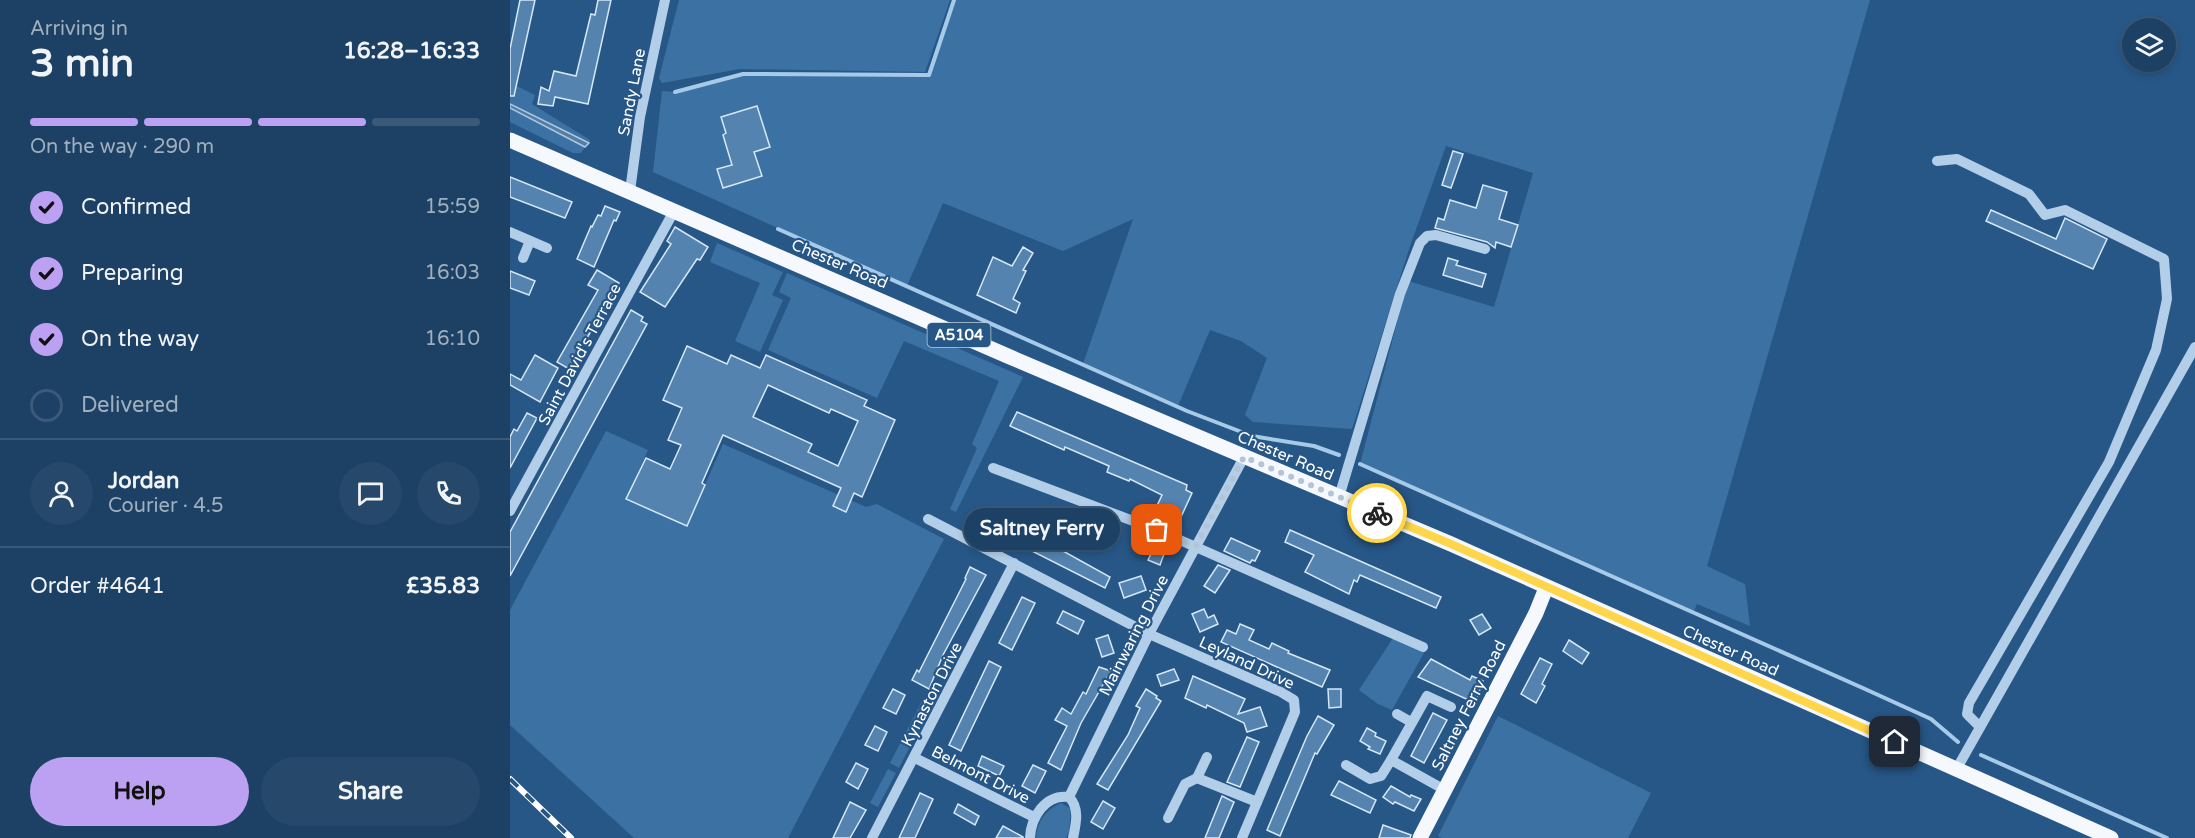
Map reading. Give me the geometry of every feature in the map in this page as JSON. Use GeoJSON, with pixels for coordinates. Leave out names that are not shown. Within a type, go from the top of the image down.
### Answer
{"type":"FeatureCollection","features":[{"type":"Feature","properties":{"kind":"main road","name":"Chester Road"},"geometry":{"type":"LineString","coordinates":[[510,140],[1451,544],[2111,838]]}},
{"type":"Feature","properties":{"kind":"main road","name":"Saltney Ferry Road"},"geometry":{"type":"LineString","coordinates":[[1420,838],[1536,613],[1546,588]]}},
{"type":"Feature","properties":{"kind":"street","name":"Sandy Lane"},"geometry":{"type":"LineString","coordinates":[[630,191],[640,117],[665,0]]}},
{"type":"Feature","properties":{"kind":"street"},"geometry":{"type":"LineString","coordinates":[[1937,161],[1957,159],[2029,194],[2046,215],[2065,210],[2164,259],[2167,278],[2167,299],[2156,350],[2109,462],[1969,703],[1967,714],[1980,727]]}},
{"type":"Feature","properties":{"kind":"street","name":"Saint David's Terrace"},"geometry":{"type":"LineString","coordinates":[[510,511],[674,211]]}},
{"type":"Feature","properties":{"kind":"street"},"geometry":{"type":"LineString","coordinates":[[510,232],[547,248]]}},
{"type":"Feature","properties":{"kind":"street"},"geometry":{"type":"LineString","coordinates":[[1339,497],[1400,294],[1420,243],[1427,236],[1436,235],[1485,249]]}},
{"type":"Feature","properties":{"kind":"street"},"geometry":{"type":"LineString","coordinates":[[523,258],[530,241]]}},
{"type":"Feature","properties":{"kind":"street"},"geometry":{"type":"LineString","coordinates":[[1956,770],[2195,347]]}},
{"type":"Feature","properties":{"kind":"street","name":"Mainwaring Drive"},"geometry":{"type":"LineString","coordinates":[[1069,797],[1149,634],[1244,457]]}},
{"type":"Feature","properties":{"kind":"street"},"geometry":{"type":"LineString","coordinates":[[993,468],[1196,546],[1423,646]]}},
{"type":"Feature","properties":{"kind":"street"},"geometry":{"type":"LineString","coordinates":[[928,519],[1149,634]]}},
{"type":"Feature","properties":{"kind":"street","name":"Kynaston Drive"},"geometry":{"type":"LineString","coordinates":[[872,838],[1014,562]]}},
{"type":"Feature","properties":{"kind":"street","name":"Leyland Drive"},"geometry":{"type":"LineString","coordinates":[[1149,634],[1281,692],[1294,700],[1295,711],[1242,838]]}},
{"type":"Feature","properties":{"kind":"street"},"geometry":{"type":"LineString","coordinates":[[1346,765],[1370,779],[1381,776],[1427,696],[1450,707]]}},
{"type":"Feature","properties":{"kind":"street"},"geometry":{"type":"LineString","coordinates":[[1397,714],[1411,722]]}},
{"type":"Feature","properties":{"kind":"street"},"geometry":{"type":"LineString","coordinates":[[1168,818],[1185,784],[1197,778],[1207,757]]}},
{"type":"Feature","properties":{"kind":"street","name":"Belmont Drive"},"geometry":{"type":"LineString","coordinates":[[915,758],[1034,817]]}},
{"type":"Feature","properties":{"kind":"street"},"geometry":{"type":"LineString","coordinates":[[1390,760],[1445,790]]}},
{"type":"Feature","properties":{"kind":"street"},"geometry":{"type":"LineString","coordinates":[[1197,778],[1257,802]]}},
{"type":"Feature","properties":{"kind":"street"},"geometry":{"type":"LineString","coordinates":[[1030,838],[1034,817],[1054,798],[1069,797],[1075,804],[1076,813],[1073,838]]}},
{"type":"Feature","properties":{"kind":"shaded area"},"geometry":{"type":"Polygon","coordinates":[[[679,0],[950,0],[925,72],[740,69],[662,83],[659,78],[679,0]]]}},
{"type":"Feature","properties":{"kind":"shaded area"},"geometry":{"type":"Polygon","coordinates":[[[954,0],[1870,0],[1707,566],[1745,584],[1750,626],[1697,604],[1694,611],[1360,464],[1408,281],[1494,307],[1533,173],[1446,146],[1410,246],[1352,429],[1253,422],[1245,415],[1267,358],[1241,341],[1210,330],[1178,406],[1083,364],[1133,219],[1063,251],[943,203],[907,286],[653,172],[662,91],[675,92],[743,74],[929,75],[954,0]]]}},
{"type":"Feature","properties":{"kind":"shaded area"},"geometry":{"type":"Polygon","coordinates":[[[510,83],[535,95],[532,104],[590,140],[589,143],[510,104],[510,83]]]}},
{"type":"Feature","properties":{"kind":"shaded area"},"geometry":{"type":"Polygon","coordinates":[[[510,104],[589,143],[585,147],[510,108],[510,104]]]}},
{"type":"Feature","properties":{"kind":"shaded area"},"geometry":{"type":"Polygon","coordinates":[[[510,108],[585,147],[581,153],[573,153],[510,122],[510,108]]]}},
{"type":"Feature","properties":{"kind":"shaded area"},"geometry":{"type":"Polygon","coordinates":[[[717,243],[783,272],[772,295],[783,300],[760,352],[735,341],[760,283],[710,262],[717,243]]]}},
{"type":"Feature","properties":{"kind":"shaded area"},"geometry":{"type":"Polygon","coordinates":[[[787,273],[1023,377],[956,512],[950,509],[977,448],[972,444],[999,381],[904,341],[877,398],[768,350],[791,298],[779,292],[787,273]]]}},
{"type":"Feature","properties":{"kind":"shaded area"},"geometry":{"type":"Polygon","coordinates":[[[606,431],[648,450],[626,499],[687,526],[723,444],[866,507],[877,504],[944,539],[788,838],[634,838],[510,725],[510,610],[606,431]]]}},
{"type":"Feature","properties":{"kind":"shaded area"},"geometry":{"type":"Polygon","coordinates":[[[1393,638],[1425,651],[1392,710],[1378,704],[1359,690],[1393,638]]]}},
{"type":"Feature","properties":{"kind":"shaded area"},"geometry":{"type":"Polygon","coordinates":[[[924,697],[933,701],[899,768],[890,763],[924,697]]]}},
{"type":"Feature","properties":{"kind":"shaded area"},"geometry":{"type":"Polygon","coordinates":[[[1498,716],[1651,793],[1628,838],[1442,838],[1438,836],[1498,716]]]}},
{"type":"Feature","properties":{"kind":"shaded area"},"geometry":{"type":"Polygon","coordinates":[[[888,769],[896,773],[878,807],[870,803],[888,769]]]}},
{"type":"Feature","properties":{"kind":"shaded area"},"geometry":{"type":"Polygon","coordinates":[[[1061,803],[1071,809],[1069,832],[1066,838],[1036,838],[1038,826],[1043,817],[1061,803]]]}},
{"type":"Feature","properties":{"kind":"building"},"geometry":{"type":"Polygon","coordinates":[[[520,0],[535,0],[514,96],[510,96],[510,49],[520,0]]]}},
{"type":"Feature","properties":{"kind":"building"},"geometry":{"type":"Polygon","coordinates":[[[598,0],[611,0],[588,104],[555,97],[553,106],[538,104],[541,87],[549,91],[554,71],[576,76],[591,14],[595,15],[598,0]]]}},
{"type":"Feature","properties":{"kind":"building"},"geometry":{"type":"Polygon","coordinates":[[[757,106],[770,147],[754,152],[762,176],[723,188],[717,169],[732,165],[723,135],[726,133],[721,117],[757,106]]]}},
{"type":"Feature","properties":{"kind":"building"},"geometry":{"type":"Polygon","coordinates":[[[1453,151],[1463,154],[1451,188],[1442,185],[1453,151]]]}},
{"type":"Feature","properties":{"kind":"building"},"geometry":{"type":"Polygon","coordinates":[[[510,177],[572,202],[565,218],[510,197],[510,177]]]}},
{"type":"Feature","properties":{"kind":"building"},"geometry":{"type":"Polygon","coordinates":[[[1483,185],[1507,192],[1499,219],[1518,225],[1511,247],[1496,242],[1495,248],[1487,242],[1435,228],[1438,218],[1444,220],[1450,200],[1476,208],[1483,185]]]}},
{"type":"Feature","properties":{"kind":"building"},"geometry":{"type":"Polygon","coordinates":[[[605,206],[620,212],[616,221],[614,220],[594,267],[577,259],[591,226],[598,215],[601,216],[605,206]]]}},
{"type":"Feature","properties":{"kind":"building"},"geometry":{"type":"Polygon","coordinates":[[[1991,210],[2056,239],[2065,218],[2107,239],[2093,269],[1986,221],[1991,210]]]}},
{"type":"Feature","properties":{"kind":"building"},"geometry":{"type":"Polygon","coordinates":[[[675,227],[708,247],[700,260],[697,259],[665,307],[640,292],[671,244],[667,241],[675,227]]]}},
{"type":"Feature","properties":{"kind":"building"},"geometry":{"type":"Polygon","coordinates":[[[1023,247],[1033,253],[1023,270],[1026,271],[1013,299],[1020,303],[1016,313],[977,295],[993,257],[1012,266],[1023,247]]]}},
{"type":"Feature","properties":{"kind":"building"},"geometry":{"type":"Polygon","coordinates":[[[1448,258],[1458,261],[1456,265],[1486,274],[1482,287],[1443,275],[1448,258]]]}},
{"type":"Feature","properties":{"kind":"building"},"geometry":{"type":"Polygon","coordinates":[[[597,270],[619,283],[569,369],[557,362],[598,290],[588,285],[597,270]]]}},
{"type":"Feature","properties":{"kind":"building"},"geometry":{"type":"Polygon","coordinates":[[[510,271],[535,281],[529,295],[510,288],[510,271]]]}},
{"type":"Feature","properties":{"kind":"building"},"geometry":{"type":"Polygon","coordinates":[[[631,310],[643,317],[641,321],[647,324],[510,576],[510,532],[631,310]]]}},
{"type":"Feature","properties":{"kind":"building"},"geometry":{"type":"Polygon","coordinates":[[[687,346],[727,364],[731,355],[760,368],[766,355],[867,400],[864,406],[895,420],[862,497],[854,493],[846,512],[833,506],[841,488],[723,435],[702,483],[705,485],[687,526],[626,499],[646,458],[670,469],[681,445],[668,440],[682,408],[663,400],[687,346]],[[768,385],[753,417],[812,444],[808,452],[838,466],[858,421],[831,409],[829,413],[768,385]]]}},
{"type":"Feature","properties":{"kind":"building"},"geometry":{"type":"Polygon","coordinates":[[[535,355],[558,368],[540,402],[510,385],[510,374],[521,380],[535,355]]]}},
{"type":"Feature","properties":{"kind":"building"},"geometry":{"type":"Polygon","coordinates":[[[1017,412],[1187,485],[1186,490],[1192,493],[1175,530],[1165,525],[1170,515],[1156,508],[1162,495],[1130,479],[1129,481],[1107,472],[1109,466],[1065,447],[1064,450],[1010,426],[1017,412]]]}},
{"type":"Feature","properties":{"kind":"building"},"geometry":{"type":"Polygon","coordinates":[[[527,413],[537,418],[510,468],[510,437],[514,429],[517,431],[527,413]]]}},
{"type":"Feature","properties":{"kind":"building"},"geometry":{"type":"Polygon","coordinates":[[[976,510],[1054,546],[1110,577],[1105,588],[971,520],[976,510]]]}},
{"type":"Feature","properties":{"kind":"building"},"geometry":{"type":"Polygon","coordinates":[[[1290,530],[1441,597],[1436,608],[1360,575],[1357,582],[1354,580],[1349,594],[1305,572],[1314,555],[1285,542],[1290,530]]]}},
{"type":"Feature","properties":{"kind":"building"},"geometry":{"type":"Polygon","coordinates":[[[1231,538],[1260,551],[1255,561],[1252,560],[1250,563],[1224,551],[1231,538]]]}},
{"type":"Feature","properties":{"kind":"building"},"geometry":{"type":"Polygon","coordinates":[[[1158,539],[1168,543],[1160,565],[1148,560],[1158,539]]]}},
{"type":"Feature","properties":{"kind":"building"},"geometry":{"type":"Polygon","coordinates":[[[1218,565],[1230,570],[1215,593],[1204,586],[1218,565]]]}},
{"type":"Feature","properties":{"kind":"building"},"geometry":{"type":"Polygon","coordinates":[[[970,567],[986,575],[943,655],[929,689],[912,680],[917,670],[919,672],[970,567]]]}},
{"type":"Feature","properties":{"kind":"building"},"geometry":{"type":"Polygon","coordinates":[[[1141,576],[1146,590],[1124,598],[1119,583],[1141,576]]]}},
{"type":"Feature","properties":{"kind":"building"},"geometry":{"type":"Polygon","coordinates":[[[1022,597],[1035,603],[1012,650],[999,643],[1022,597]]]}},
{"type":"Feature","properties":{"kind":"building"},"geometry":{"type":"Polygon","coordinates":[[[1204,609],[1208,618],[1214,615],[1218,624],[1200,632],[1192,614],[1204,609]]]}},
{"type":"Feature","properties":{"kind":"building"},"geometry":{"type":"Polygon","coordinates":[[[1063,611],[1084,621],[1078,634],[1057,623],[1063,611]]]}},
{"type":"Feature","properties":{"kind":"building"},"geometry":{"type":"Polygon","coordinates":[[[1482,614],[1491,628],[1479,635],[1470,620],[1482,614]]]}},
{"type":"Feature","properties":{"kind":"building"},"geometry":{"type":"Polygon","coordinates":[[[1240,624],[1254,630],[1249,640],[1269,649],[1272,643],[1289,651],[1288,653],[1330,670],[1322,687],[1221,642],[1227,630],[1236,634],[1240,624]]]}},
{"type":"Feature","properties":{"kind":"building"},"geometry":{"type":"Polygon","coordinates":[[[1108,635],[1114,653],[1102,657],[1096,639],[1108,635]]]}},
{"type":"Feature","properties":{"kind":"building"},"geometry":{"type":"Polygon","coordinates":[[[1569,640],[1589,653],[1582,664],[1563,651],[1569,640]]]}},
{"type":"Feature","properties":{"kind":"building"},"geometry":{"type":"Polygon","coordinates":[[[1540,658],[1552,664],[1542,684],[1545,686],[1536,703],[1521,694],[1540,658]]]}},
{"type":"Feature","properties":{"kind":"building"},"geometry":{"type":"Polygon","coordinates":[[[1431,659],[1470,680],[1472,676],[1483,681],[1475,703],[1418,677],[1431,659]]]}},
{"type":"Feature","properties":{"kind":"building"},"geometry":{"type":"Polygon","coordinates":[[[989,661],[1001,667],[961,751],[949,745],[989,661]]]}},
{"type":"Feature","properties":{"kind":"building"},"geometry":{"type":"Polygon","coordinates":[[[1099,667],[1111,671],[1081,723],[1061,770],[1048,763],[1067,726],[1055,720],[1062,708],[1071,714],[1083,692],[1086,694],[1099,667]]]}},
{"type":"Feature","properties":{"kind":"building"},"geometry":{"type":"Polygon","coordinates":[[[1174,669],[1179,680],[1161,686],[1157,675],[1174,669]]]}},
{"type":"Feature","properties":{"kind":"building"},"geometry":{"type":"Polygon","coordinates":[[[1193,676],[1245,699],[1238,714],[1260,707],[1267,726],[1247,732],[1244,723],[1207,705],[1206,708],[1185,698],[1193,676]]]}},
{"type":"Feature","properties":{"kind":"building"},"geometry":{"type":"Polygon","coordinates":[[[893,689],[905,695],[896,714],[883,708],[893,689]]]}},
{"type":"Feature","properties":{"kind":"building"},"geometry":{"type":"Polygon","coordinates":[[[1146,689],[1161,701],[1108,790],[1097,784],[1128,735],[1140,708],[1136,706],[1146,689]]]}},
{"type":"Feature","properties":{"kind":"building"},"geometry":{"type":"Polygon","coordinates":[[[1328,689],[1341,689],[1341,707],[1329,708],[1328,689]]]}},
{"type":"Feature","properties":{"kind":"building"},"geometry":{"type":"Polygon","coordinates":[[[1433,713],[1447,720],[1424,763],[1411,756],[1433,713]]]}},
{"type":"Feature","properties":{"kind":"building"},"geometry":{"type":"Polygon","coordinates":[[[1318,716],[1334,725],[1317,754],[1315,753],[1280,836],[1267,830],[1307,736],[1318,716]]]}},
{"type":"Feature","properties":{"kind":"building"},"geometry":{"type":"Polygon","coordinates":[[[875,726],[887,732],[878,751],[865,745],[875,726]]]}},
{"type":"Feature","properties":{"kind":"building"},"geometry":{"type":"Polygon","coordinates":[[[1367,728],[1376,733],[1375,736],[1386,741],[1380,754],[1368,749],[1370,747],[1360,741],[1367,728]]]}},
{"type":"Feature","properties":{"kind":"building"},"geometry":{"type":"Polygon","coordinates":[[[1247,737],[1259,742],[1240,787],[1227,782],[1247,737]]]}},
{"type":"Feature","properties":{"kind":"building"},"geometry":{"type":"Polygon","coordinates":[[[982,756],[1004,766],[999,776],[978,766],[982,756]]]}},
{"type":"Feature","properties":{"kind":"building"},"geometry":{"type":"Polygon","coordinates":[[[856,763],[868,769],[858,789],[846,782],[856,763]]]}},
{"type":"Feature","properties":{"kind":"building"},"geometry":{"type":"Polygon","coordinates":[[[1033,765],[1046,771],[1035,793],[1022,786],[1033,765]]]}},
{"type":"Feature","properties":{"kind":"building"},"geometry":{"type":"Polygon","coordinates":[[[1339,781],[1376,800],[1370,813],[1331,795],[1339,781]]]}},
{"type":"Feature","properties":{"kind":"building"},"geometry":{"type":"Polygon","coordinates":[[[1391,786],[1410,797],[1411,795],[1421,799],[1414,811],[1395,802],[1393,804],[1383,797],[1391,786]]]}},
{"type":"Feature","properties":{"kind":"building"},"geometry":{"type":"Polygon","coordinates":[[[920,793],[933,799],[915,838],[899,838],[920,793]]]}},
{"type":"Feature","properties":{"kind":"building"},"geometry":{"type":"Polygon","coordinates":[[[1222,796],[1234,802],[1219,838],[1205,838],[1222,796]]]}},
{"type":"Feature","properties":{"kind":"building"},"geometry":{"type":"Polygon","coordinates":[[[1103,801],[1115,808],[1103,829],[1091,822],[1103,801]]]}},
{"type":"Feature","properties":{"kind":"building"},"geometry":{"type":"Polygon","coordinates":[[[850,802],[866,810],[850,838],[833,838],[850,802]]]}},
{"type":"Feature","properties":{"kind":"building"},"geometry":{"type":"Polygon","coordinates":[[[958,804],[979,816],[975,825],[954,813],[958,804]]]}},
{"type":"Feature","properties":{"kind":"building"},"geometry":{"type":"Polygon","coordinates":[[[1383,825],[1411,835],[1410,838],[1379,838],[1383,825]]]}},
{"type":"Feature","properties":{"kind":"building"},"geometry":{"type":"Polygon","coordinates":[[[1003,826],[1023,837],[1023,838],[996,838],[1003,826]]]}},
{"type":"Feature","properties":{"kind":"waterway"},"geometry":{"type":"LineString","coordinates":[[675,92],[743,74],[929,75],[954,0]]}},
{"type":"Feature","properties":{"kind":"waterway"},"geometry":{"type":"LineString","coordinates":[[778,229],[1187,411],[1252,436],[1314,446],[1339,455]]}},
{"type":"Feature","properties":{"kind":"waterway"},"geometry":{"type":"LineString","coordinates":[[1360,464],[1931,719],[1958,742]]}},
{"type":"Feature","properties":{"kind":"waterway"},"geometry":{"type":"LineString","coordinates":[[1981,755],[2167,838]]}},
{"type":"Feature","properties":{"kind":"railway"},"geometry":{"type":"LineString","coordinates":[[510,779],[571,838]]}},
{"type":"Feature","properties":{"kind":"way so far"},"geometry":{"type":"LineString","coordinates":[[1157,530],[1196,546],[1244,457],[1377,513]]}},
{"type":"Feature","properties":{"kind":"place","name":"Saltney Ferry"},"geometry":{"type":"Point","coordinates":[1157,530]}},
{"type":"Feature","properties":{"kind":"route"},"geometry":{"type":"LineString","coordinates":[[1377,513],[1895,742]]}}]}
